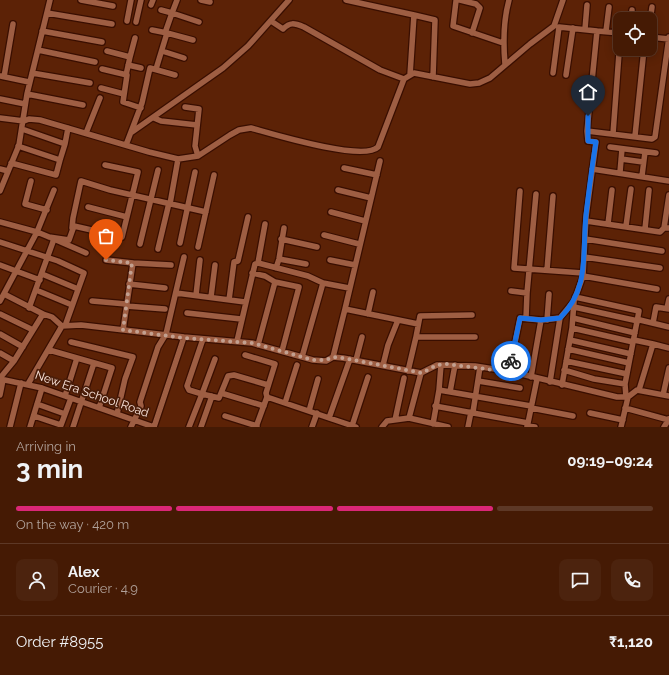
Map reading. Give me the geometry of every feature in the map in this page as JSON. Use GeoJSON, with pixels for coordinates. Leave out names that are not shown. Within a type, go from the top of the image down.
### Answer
{"type":"FeatureCollection","features":[{"type":"Feature","properties":{"kind":"street"},"geometry":{"type":"LineString","coordinates":[[0,191],[18,146],[24,121],[29,82],[50,0]]}},
{"type":"Feature","properties":{"kind":"street"},"geometry":{"type":"LineString","coordinates":[[81,0],[113,6]]}},
{"type":"Feature","properties":{"kind":"street"},"geometry":{"type":"LineString","coordinates":[[127,21],[131,0]]}},
{"type":"Feature","properties":{"kind":"street"},"geometry":{"type":"LineString","coordinates":[[136,22],[140,0]]}},
{"type":"Feature","properties":{"kind":"street"},"geometry":{"type":"LineString","coordinates":[[156,69],[177,0]]}},
{"type":"Feature","properties":{"kind":"street"},"geometry":{"type":"LineString","coordinates":[[201,0],[210,2]]}},
{"type":"Feature","properties":{"kind":"street"},"geometry":{"type":"LineString","coordinates":[[132,132],[154,118],[223,68],[248,46],[289,0]]}},
{"type":"Feature","properties":{"kind":"street"},"geometry":{"type":"LineString","coordinates":[[346,0],[435,20],[433,77]]}},
{"type":"Feature","properties":{"kind":"street"},"geometry":{"type":"LineString","coordinates":[[472,33],[480,8],[476,4],[459,0],[456,1],[452,24],[456,28],[503,43]]}},
{"type":"Feature","properties":{"kind":"street"},"geometry":{"type":"LineString","coordinates":[[505,64],[503,43],[509,0]]}},
{"type":"Feature","properties":{"kind":"street"},"geometry":{"type":"LineString","coordinates":[[0,118],[24,121],[29,119],[40,120],[178,159],[198,156],[239,130],[251,128],[347,152],[372,152],[378,148],[404,79],[414,73],[470,84],[479,83],[490,78],[505,64],[554,26],[563,0]]}},
{"type":"Feature","properties":{"kind":"street"},"geometry":{"type":"LineString","coordinates":[[585,29],[587,5]]}},
{"type":"Feature","properties":{"kind":"street"},"geometry":{"type":"LineString","coordinates":[[606,31],[608,7]]}},
{"type":"Feature","properties":{"kind":"street"},"geometry":{"type":"LineString","coordinates":[[651,12],[652,7]]}},
{"type":"Feature","properties":{"kind":"street"},"geometry":{"type":"LineString","coordinates":[[161,10],[199,22]]}},
{"type":"Feature","properties":{"kind":"street"},"geometry":{"type":"LineString","coordinates":[[47,13],[112,24]]}},
{"type":"Feature","properties":{"kind":"street"},"geometry":{"type":"LineString","coordinates":[[410,75],[414,15]]}},
{"type":"Feature","properties":{"kind":"street"},"geometry":{"type":"LineString","coordinates":[[270,21],[282,29],[291,23],[304,27],[380,70],[404,79]]}},
{"type":"Feature","properties":{"kind":"street"},"geometry":{"type":"LineString","coordinates":[[13,24],[2,77],[29,82]]}},
{"type":"Feature","properties":{"kind":"street"},"geometry":{"type":"LineString","coordinates":[[553,73],[559,27],[613,32]]}},
{"type":"Feature","properties":{"kind":"street"},"geometry":{"type":"LineString","coordinates":[[566,76],[573,28]]}},
{"type":"Feature","properties":{"kind":"street"},"geometry":{"type":"LineString","coordinates":[[152,30],[193,40]]}},
{"type":"Feature","properties":{"kind":"street"},"geometry":{"type":"LineString","coordinates":[[42,31],[102,42]]}},
{"type":"Feature","properties":{"kind":"street"},"geometry":{"type":"LineString","coordinates":[[562,385],[572,328],[574,302],[583,275],[586,221],[596,142],[588,141],[587,131],[597,31]]}},
{"type":"Feature","properties":{"kind":"street"},"geometry":{"type":"LineString","coordinates":[[587,131],[652,138],[656,134],[669,38],[657,37]]}},
{"type":"Feature","properties":{"kind":"street"},"geometry":{"type":"LineString","coordinates":[[135,38],[126,75],[124,102],[141,108]]}},
{"type":"Feature","properties":{"kind":"street"},"geometry":{"type":"LineString","coordinates":[[38,50],[95,62]]}},
{"type":"Feature","properties":{"kind":"street"},"geometry":{"type":"LineString","coordinates":[[107,51],[130,57]]}},
{"type":"Feature","properties":{"kind":"street"},"geometry":{"type":"LineString","coordinates":[[162,51],[184,58]]}},
{"type":"Feature","properties":{"kind":"street"},"geometry":{"type":"LineString","coordinates":[[612,134],[619,56]]}},
{"type":"Feature","properties":{"kind":"street"},"geometry":{"type":"LineString","coordinates":[[635,136],[643,56]]}},
{"type":"Feature","properties":{"kind":"street"},"geometry":{"type":"LineString","coordinates":[[128,65],[141,68]]}},
{"type":"Feature","properties":{"kind":"street"},"geometry":{"type":"LineString","coordinates":[[126,145],[141,108],[150,68],[174,75]]}},
{"type":"Feature","properties":{"kind":"street"},"geometry":{"type":"LineString","coordinates":[[102,69],[126,75]]}},
{"type":"Feature","properties":{"kind":"street"},"geometry":{"type":"LineString","coordinates":[[32,73],[90,83]]}},
{"type":"Feature","properties":{"kind":"street"},"geometry":{"type":"LineString","coordinates":[[101,88],[124,94]]}},
{"type":"Feature","properties":{"kind":"street"},"geometry":{"type":"LineString","coordinates":[[27,94],[82,104]]}},
{"type":"Feature","properties":{"kind":"street"},"geometry":{"type":"LineString","coordinates":[[86,134],[100,98]]}},
{"type":"Feature","properties":{"kind":"street"},"geometry":{"type":"LineString","coordinates":[[0,99],[26,104]]}},
{"type":"Feature","properties":{"kind":"street"},"geometry":{"type":"LineString","coordinates":[[185,107],[198,108],[195,146],[198,156]]}},
{"type":"Feature","properties":{"kind":"street"},"geometry":{"type":"LineString","coordinates":[[154,118],[161,121],[197,125]]}},
{"type":"Feature","properties":{"kind":"street"},"geometry":{"type":"LineString","coordinates":[[11,163],[56,175],[68,128]]}},
{"type":"Feature","properties":{"kind":"street"},"geometry":{"type":"LineString","coordinates":[[22,130],[65,144]]}},
{"type":"Feature","properties":{"kind":"street"},"geometry":{"type":"LineString","coordinates":[[18,146],[60,160]]}},
{"type":"Feature","properties":{"kind":"street"},"geometry":{"type":"LineString","coordinates":[[610,147],[656,152]]}},
{"type":"Feature","properties":{"kind":"street"},"geometry":{"type":"LineString","coordinates":[[620,172],[622,149]]}},
{"type":"Feature","properties":{"kind":"street"},"geometry":{"type":"LineString","coordinates":[[642,176],[645,152]]}},
{"type":"Feature","properties":{"kind":"street"},"geometry":{"type":"LineString","coordinates":[[158,249],[170,204],[178,159]]}},
{"type":"Feature","properties":{"kind":"street"},"geometry":{"type":"LineString","coordinates":[[621,159],[644,162]]}},
{"type":"Feature","properties":{"kind":"street"},"geometry":{"type":"LineString","coordinates":[[333,357],[364,221],[380,161]]}},
{"type":"Feature","properties":{"kind":"street"},"geometry":{"type":"LineString","coordinates":[[72,228],[74,226],[122,237],[138,172],[105,165]]}},
{"type":"Feature","properties":{"kind":"street"},"geometry":{"type":"LineString","coordinates":[[344,168],[377,175]]}},
{"type":"Feature","properties":{"kind":"street"},"geometry":{"type":"LineString","coordinates":[[0,169],[8,171]]}},
{"type":"Feature","properties":{"kind":"street"},"geometry":{"type":"LineString","coordinates":[[592,169],[620,172],[669,181]]}},
{"type":"Feature","properties":{"kind":"street"},"geometry":{"type":"LineString","coordinates":[[140,244],[158,170]]}},
{"type":"Feature","properties":{"kind":"street"},"geometry":{"type":"LineString","coordinates":[[180,243],[195,172]]}},
{"type":"Feature","properties":{"kind":"street"},"geometry":{"type":"LineString","coordinates":[[198,247],[214,175]]}},
{"type":"Feature","properties":{"kind":"street"},"geometry":{"type":"LineString","coordinates":[[31,181],[25,204],[47,210]]}},
{"type":"Feature","properties":{"kind":"street"},"geometry":{"type":"LineString","coordinates":[[51,238],[70,240],[81,181],[110,190],[206,212]]}},
{"type":"Feature","properties":{"kind":"street"},"geometry":{"type":"LineString","coordinates":[[626,226],[631,189]]}},
{"type":"Feature","properties":{"kind":"street"},"geometry":{"type":"LineString","coordinates":[[0,301],[3,292],[17,271],[38,232],[54,190]]}},
{"type":"Feature","properties":{"kind":"street"},"geometry":{"type":"LineString","coordinates":[[338,190],[371,198]]}},
{"type":"Feature","properties":{"kind":"street"},"geometry":{"type":"LineString","coordinates":[[608,224],[612,190]]}},
{"type":"Feature","properties":{"kind":"street"},"geometry":{"type":"LineString","coordinates":[[645,229],[649,190]]}},
{"type":"Feature","properties":{"kind":"street"},"geometry":{"type":"LineString","coordinates":[[520,192],[513,267],[583,275],[657,290]]}},
{"type":"Feature","properties":{"kind":"street"},"geometry":{"type":"LineString","coordinates":[[526,318],[536,194]]}},
{"type":"Feature","properties":{"kind":"street"},"geometry":{"type":"LineString","coordinates":[[586,221],[660,232],[666,228],[669,195]]}},
{"type":"Feature","properties":{"kind":"street"},"geometry":{"type":"LineString","coordinates":[[547,270],[553,196]]}},
{"type":"Feature","properties":{"kind":"street"},"geometry":{"type":"LineString","coordinates":[[88,207],[127,217]]}},
{"type":"Feature","properties":{"kind":"street"},"geometry":{"type":"LineString","coordinates":[[331,212],[364,221]]}},
{"type":"Feature","properties":{"kind":"street"},"geometry":{"type":"LineString","coordinates":[[229,300],[234,262],[238,261],[248,217]]}},
{"type":"Feature","properties":{"kind":"street"},"geometry":{"type":"LineString","coordinates":[[0,222],[38,232],[86,253]]}},
{"type":"Feature","properties":{"kind":"street"},"geometry":{"type":"LineString","coordinates":[[237,341],[252,273],[255,264],[258,263],[265,224]]}},
{"type":"Feature","properties":{"kind":"street"},"geometry":{"type":"LineString","coordinates":[[276,268],[284,228]]}},
{"type":"Feature","properties":{"kind":"street"},"geometry":{"type":"LineString","coordinates":[[324,235],[359,244]]}},
{"type":"Feature","properties":{"kind":"street"},"geometry":{"type":"LineString","coordinates":[[29,308],[48,257],[51,238]]}},
{"type":"Feature","properties":{"kind":"street"},"geometry":{"type":"LineString","coordinates":[[281,239],[317,248]]}},
{"type":"Feature","properties":{"kind":"street"},"geometry":{"type":"LineString","coordinates":[[585,239],[662,251]]}},
{"type":"Feature","properties":{"kind":"street"},"geometry":{"type":"LineString","coordinates":[[0,242],[48,257],[84,273],[63,326],[28,384]]}},
{"type":"Feature","properties":{"kind":"street"},"geometry":{"type":"LineString","coordinates":[[131,427],[133,420],[141,406],[140,402],[158,347],[166,334],[184,257]]}},
{"type":"Feature","properties":{"kind":"street"},"geometry":{"type":"LineString","coordinates":[[584,257],[660,268]]}},
{"type":"Feature","properties":{"kind":"street"},"geometry":{"type":"LineString","coordinates":[[279,259],[306,264]]}},
{"type":"Feature","properties":{"kind":"street"},"geometry":{"type":"LineString","coordinates":[[106,260],[171,265]]}},
{"type":"Feature","properties":{"kind":"street"},"geometry":{"type":"LineString","coordinates":[[196,295],[200,260]]}},
{"type":"Feature","properties":{"kind":"street"},"geometry":{"type":"LineString","coordinates":[[330,260],[354,265]]}},
{"type":"Feature","properties":{"kind":"street"},"geometry":{"type":"LineString","coordinates":[[123,330],[132,263]]}},
{"type":"Feature","properties":{"kind":"street"},"geometry":{"type":"LineString","coordinates":[[258,263],[308,276],[323,283],[349,288]]}},
{"type":"Feature","properties":{"kind":"street"},"geometry":{"type":"LineString","coordinates":[[0,265],[40,280]]}},
{"type":"Feature","properties":{"kind":"street"},"geometry":{"type":"LineString","coordinates":[[211,297],[215,266]]}},
{"type":"Feature","properties":{"kind":"street"},"geometry":{"type":"LineString","coordinates":[[252,273],[265,276],[275,282],[299,286],[282,352]]}},
{"type":"Feature","properties":{"kind":"street"},"geometry":{"type":"LineString","coordinates":[[42,274],[78,289]]}},
{"type":"Feature","properties":{"kind":"street"},"geometry":{"type":"LineString","coordinates":[[258,345],[275,282]]}},
{"type":"Feature","properties":{"kind":"street"},"geometry":{"type":"LineString","coordinates":[[302,357],[323,283]]}},
{"type":"Feature","properties":{"kind":"street"},"geometry":{"type":"LineString","coordinates":[[129,284],[165,288]]}},
{"type":"Feature","properties":{"kind":"street"},"geometry":{"type":"LineString","coordinates":[[36,290],[72,305]]}},
{"type":"Feature","properties":{"kind":"street"},"geometry":{"type":"LineString","coordinates":[[511,291],[528,293]]}},
{"type":"Feature","properties":{"kind":"street"},"geometry":{"type":"LineString","coordinates":[[3,292],[29,308],[52,317],[63,326],[81,325],[166,334],[184,338],[237,341],[302,357],[320,360],[326,360],[333,357],[422,373]]}},
{"type":"Feature","properties":{"kind":"street"},"geometry":{"type":"LineString","coordinates":[[368,314],[373,292]]}},
{"type":"Feature","properties":{"kind":"street"},"geometry":{"type":"LineString","coordinates":[[176,293],[245,302]]}},
{"type":"Feature","properties":{"kind":"street"},"geometry":{"type":"LineString","coordinates":[[547,320],[549,294]]}},
{"type":"Feature","properties":{"kind":"street"},"geometry":{"type":"LineString","coordinates":[[653,323],[656,307],[668,309],[669,299]]}},
{"type":"Feature","properties":{"kind":"street"},"geometry":{"type":"LineString","coordinates":[[92,301],[165,309]]}},
{"type":"Feature","properties":{"kind":"street"},"geometry":{"type":"LineString","coordinates":[[550,382],[560,318],[574,302]]}},
{"type":"Feature","properties":{"kind":"street"},"geometry":{"type":"LineString","coordinates":[[574,302],[638,309],[639,321],[635,333],[625,384],[627,397],[622,425],[590,413]]}},
{"type":"Feature","properties":{"kind":"street"},"geometry":{"type":"LineString","coordinates":[[574,302],[639,321],[669,327]]}},
{"type":"Feature","properties":{"kind":"street"},"geometry":{"type":"LineString","coordinates":[[345,309],[418,324]]}},
{"type":"Feature","properties":{"kind":"street"},"geometry":{"type":"LineString","coordinates":[[187,313],[241,319]]}},
{"type":"Feature","properties":{"kind":"street"},"geometry":{"type":"LineString","coordinates":[[0,314],[32,330]]}},
{"type":"Feature","properties":{"kind":"street"},"geometry":{"type":"LineString","coordinates":[[0,395],[1,379],[14,361],[42,314]]}},
{"type":"Feature","properties":{"kind":"street"},"geometry":{"type":"LineString","coordinates":[[408,370],[420,316],[472,315]]}},
{"type":"Feature","properties":{"kind":"street"},"geometry":{"type":"LineString","coordinates":[[510,372],[520,318],[547,320],[560,318]]}},
{"type":"Feature","properties":{"kind":"street"},"geometry":{"type":"LineString","coordinates":[[573,318],[635,333]]}},
{"type":"Feature","properties":{"kind":"street"},"geometry":{"type":"LineString","coordinates":[[383,365],[388,345],[398,320]]}},
{"type":"Feature","properties":{"kind":"street"},"geometry":{"type":"LineString","coordinates":[[527,425],[531,407],[541,320]]}},
{"type":"Feature","properties":{"kind":"street"},"geometry":{"type":"LineString","coordinates":[[572,328],[669,348]]}},
{"type":"Feature","properties":{"kind":"street"},"geometry":{"type":"LineString","coordinates":[[0,334],[22,346]]}},
{"type":"Feature","properties":{"kind":"street"},"geometry":{"type":"LineString","coordinates":[[329,418],[362,336]]}},
{"type":"Feature","properties":{"kind":"street"},"geometry":{"type":"LineString","coordinates":[[416,337],[475,337]]}},
{"type":"Feature","properties":{"kind":"street"},"geometry":{"type":"LineString","coordinates":[[154,427],[184,338]]}},
{"type":"Feature","properties":{"kind":"street"},"geometry":{"type":"LineString","coordinates":[[203,339],[187,387],[190,391],[219,398],[226,380],[230,375],[268,386]]}},
{"type":"Feature","properties":{"kind":"street"},"geometry":{"type":"LineString","coordinates":[[570,340],[631,354]]}},
{"type":"Feature","properties":{"kind":"street"},"geometry":{"type":"LineString","coordinates":[[71,342],[133,357],[125,379],[117,414]]}},
{"type":"Feature","properties":{"kind":"street"},"geometry":{"type":"LineString","coordinates":[[639,390],[653,344]]}},
{"type":"Feature","properties":{"kind":"street"},"geometry":{"type":"LineString","coordinates":[[568,349],[629,363]]}},
{"type":"Feature","properties":{"kind":"street"},"geometry":{"type":"LineString","coordinates":[[48,350],[112,368],[99,408]]}},
{"type":"Feature","properties":{"kind":"street"},"geometry":{"type":"LineString","coordinates":[[0,354],[14,361]]}},
{"type":"Feature","properties":{"kind":"street"},"geometry":{"type":"LineString","coordinates":[[226,416],[257,427],[267,397],[266,392],[275,364],[245,355]]}},
{"type":"Feature","properties":{"kind":"street"},"geometry":{"type":"LineString","coordinates":[[34,416],[61,425],[66,414],[68,397],[77,358]]}},
{"type":"Feature","properties":{"kind":"street"},"geometry":{"type":"LineString","coordinates":[[189,427],[215,358]]}},
{"type":"Feature","properties":{"kind":"street"},"geometry":{"type":"LineString","coordinates":[[566,361],[627,374]]}},
{"type":"Feature","properties":{"kind":"street"},"geometry":{"type":"LineString","coordinates":[[75,426],[94,363]]}},
{"type":"Feature","properties":{"kind":"street"},"geometry":{"type":"LineString","coordinates":[[285,402],[297,365]]}},
{"type":"Feature","properties":{"kind":"street"},"geometry":{"type":"LineString","coordinates":[[435,425],[435,406],[439,390],[441,365]]}},
{"type":"Feature","properties":{"kind":"street"},"geometry":{"type":"LineString","coordinates":[[409,418],[422,373],[432,367],[441,365],[480,367],[510,372],[617,397],[627,397],[639,390],[666,396],[669,368]]}},
{"type":"Feature","properties":{"kind":"street"},"geometry":{"type":"LineString","coordinates":[[450,392],[455,365]]}},
{"type":"Feature","properties":{"kind":"street"},"geometry":{"type":"LineString","coordinates":[[468,427],[480,367]]}},
{"type":"Feature","properties":{"kind":"street"},"geometry":{"type":"LineString","coordinates":[[564,370],[594,379],[625,384]]}},
{"type":"Feature","properties":{"kind":"street"},"geometry":{"type":"LineString","coordinates":[[267,397],[354,426],[368,377]]}},
{"type":"Feature","properties":{"kind":"street"},"geometry":{"type":"LineString","coordinates":[[395,420],[404,378]]}},
{"type":"Feature","properties":{"kind":"street","name":"New Era School Road"},"geometry":{"type":"LineString","coordinates":[[1,379],[42,388],[154,427]]}},
{"type":"Feature","properties":{"kind":"street"},"geometry":{"type":"LineString","coordinates":[[309,411],[318,380]]}},
{"type":"Feature","properties":{"kind":"street"},"geometry":{"type":"LineString","coordinates":[[478,381],[520,388]]}},
{"type":"Feature","properties":{"kind":"street"},"geometry":{"type":"LineString","coordinates":[[10,427],[21,383]]}},
{"type":"Feature","properties":{"kind":"street"},"geometry":{"type":"LineString","coordinates":[[32,427],[42,388]]}},
{"type":"Feature","properties":{"kind":"street"},"geometry":{"type":"LineString","coordinates":[[439,390],[573,416]]}},
{"type":"Feature","properties":{"kind":"street"},"geometry":{"type":"LineString","coordinates":[[221,393],[264,406]]}},
{"type":"Feature","properties":{"kind":"street"},"geometry":{"type":"LineString","coordinates":[[201,427],[212,396]]}},
{"type":"Feature","properties":{"kind":"street"},"geometry":{"type":"LineString","coordinates":[[37,404],[66,414]]}},
{"type":"Feature","properties":{"kind":"street"},"geometry":{"type":"LineString","coordinates":[[435,406],[472,412],[535,427]]}},
{"type":"Feature","properties":{"kind":"street"},"geometry":{"type":"LineString","coordinates":[[625,408],[669,420],[664,427]]}},
{"type":"Feature","properties":{"kind":"street"},"geometry":{"type":"LineString","coordinates":[[312,427],[317,413]]}},
{"type":"Feature","properties":{"kind":"street"},"geometry":{"type":"LineString","coordinates":[[382,427],[387,421],[409,418],[448,427]]}},
{"type":"Feature","properties":{"kind":"street"},"geometry":{"type":"LineString","coordinates":[[336,427],[338,421]]}},
{"type":"Feature","properties":{"kind":"way so far"},"geometry":{"type":"LineString","coordinates":[[106,260],[112,262],[132,263],[123,330],[166,334],[184,338],[252,343],[313,360],[326,360],[333,357],[343,358],[422,373],[437,365],[446,364],[475,366],[510,372],[511,361]]}},
{"type":"Feature","properties":{"kind":"route"},"geometry":{"type":"LineString","coordinates":[[511,361],[520,318],[541,320],[560,318],[574,301],[583,276],[586,217],[596,142],[588,141],[588,116]]}}]}
